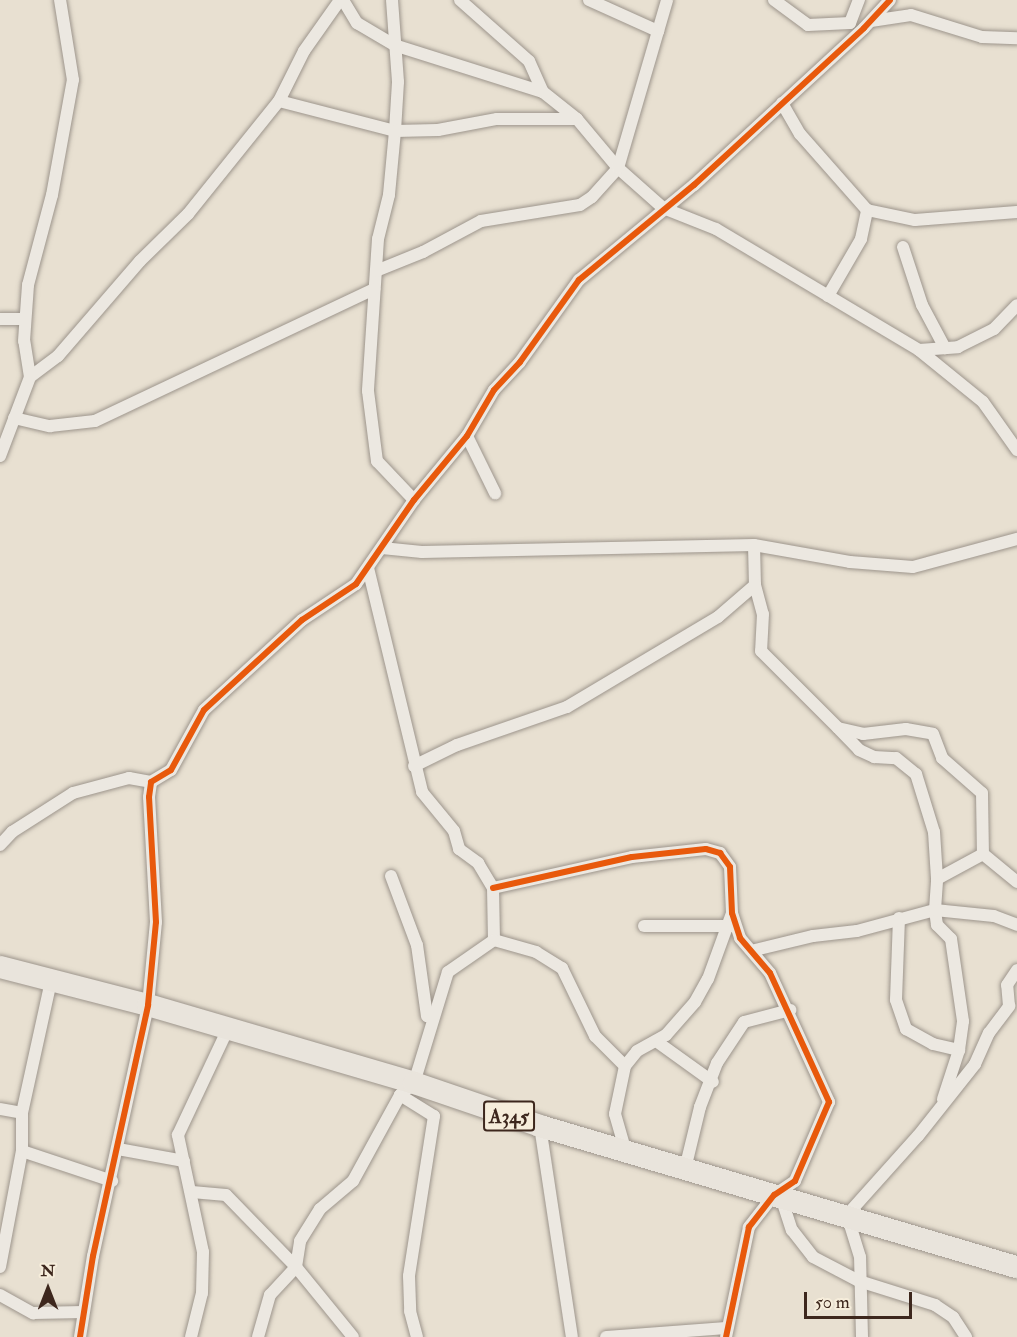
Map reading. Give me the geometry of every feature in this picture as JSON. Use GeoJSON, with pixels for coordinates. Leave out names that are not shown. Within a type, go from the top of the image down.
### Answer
{"type":"FeatureCollection","features":[{"type":"Feature","properties":{"kind":"highway","name":"A345"},"geometry":{"type":"LineString","coordinates":[[0,967],[148,1005],[407,1089],[847,1215],[1017,1267]]}},
{"type":"Feature","properties":{"kind":"street"},"geometry":{"type":"LineString","coordinates":[[0,456],[30,377],[24,341],[28,285],[52,195],[73,80],[60,0]]}},
{"type":"Feature","properties":{"kind":"street"},"geometry":{"type":"LineString","coordinates":[[30,377],[58,356],[140,261],[188,214],[279,101],[304,51],[341,0],[357,23],[394,45],[543,92],[577,119],[618,168],[663,208],[716,229],[919,350],[983,402],[1017,450]]}},
{"type":"Feature","properties":{"kind":"street"},"geometry":{"type":"LineString","coordinates":[[392,0],[398,82],[395,131],[374,289],[368,391],[376,462],[414,500]]}},
{"type":"Feature","properties":{"kind":"street"},"geometry":{"type":"LineString","coordinates":[[460,0],[529,61],[543,92]]}},
{"type":"Feature","properties":{"kind":"street"},"geometry":{"type":"LineString","coordinates":[[589,0],[657,31]]}},
{"type":"Feature","properties":{"kind":"street"},"geometry":{"type":"LineString","coordinates":[[376,271],[423,252],[481,221],[580,205],[592,197],[618,168],[667,0]]}},
{"type":"Feature","properties":{"kind":"street"},"geometry":{"type":"LineString","coordinates":[[774,0],[808,25],[850,23],[859,0]]}},
{"type":"Feature","properties":{"kind":"street"},"geometry":{"type":"LineString","coordinates":[[0,845],[12,832],[73,793],[129,778],[152,782],[171,770],[204,710],[302,620],[356,584],[414,500],[467,436],[494,390],[520,362],[579,280],[782,103],[871,21],[890,0]]}},
{"type":"Feature","properties":{"kind":"street"},"geometry":{"type":"LineString","coordinates":[[871,21],[911,15],[982,37],[1017,38]]}},
{"type":"Feature","properties":{"kind":"street"},"geometry":{"type":"LineString","coordinates":[[279,101],[395,131],[438,130],[497,119],[577,119]]}},
{"type":"Feature","properties":{"kind":"street"},"geometry":{"type":"LineString","coordinates":[[782,103],[800,134],[867,210],[915,220],[1017,212]]}},
{"type":"Feature","properties":{"kind":"street"},"geometry":{"type":"LineString","coordinates":[[828,296],[861,239],[867,210]]}},
{"type":"Feature","properties":{"kind":"street"},"geometry":{"type":"LineString","coordinates":[[903,247],[922,305],[945,348]]}},
{"type":"Feature","properties":{"kind":"street"},"geometry":{"type":"LineString","coordinates":[[14,418],[50,426],[95,421],[374,289]]}},
{"type":"Feature","properties":{"kind":"street"},"geometry":{"type":"LineString","coordinates":[[919,350],[958,347],[994,329],[1017,305]]}},
{"type":"Feature","properties":{"kind":"street"},"geometry":{"type":"LineString","coordinates":[[0,319],[25,319]]}},
{"type":"Feature","properties":{"kind":"street"},"geometry":{"type":"LineString","coordinates":[[467,436],[495,493]]}},
{"type":"Feature","properties":{"kind":"street"},"geometry":{"type":"LineString","coordinates":[[382,548],[422,552],[754,545],[850,562],[913,567],[1017,539]]}},
{"type":"Feature","properties":{"kind":"street"},"geometry":{"type":"LineString","coordinates":[[754,545],[755,585],[763,614],[761,651],[860,750],[874,757],[896,758],[916,774],[934,832],[937,925],[951,939],[961,988],[960,1050],[942,1103]]}},
{"type":"Feature","properties":{"kind":"street"},"geometry":{"type":"LineString","coordinates":[[368,568],[409,722],[414,766],[422,792],[454,831],[459,849],[478,863],[493,888],[494,940]]}},
{"type":"Feature","properties":{"kind":"street"},"geometry":{"type":"LineString","coordinates":[[414,766],[457,745],[567,707],[718,617],[755,585]]}},
{"type":"Feature","properties":{"kind":"street"},"geometry":{"type":"LineString","coordinates":[[837,728],[862,734],[906,729],[933,734],[942,758],[982,793],[983,854],[1017,882]]}},
{"type":"Feature","properties":{"kind":"street"},"geometry":{"type":"LineString","coordinates":[[80,1337],[83,1312],[148,1005],[156,922],[149,797],[152,782]]}},
{"type":"Feature","properties":{"kind":"street"},"geometry":{"type":"LineString","coordinates":[[493,888],[632,857],[706,849],[720,853],[730,867],[732,926],[696,1002],[666,1035],[637,1051],[625,1066],[615,1114],[627,1152]]}},
{"type":"Feature","properties":{"kind":"street"},"geometry":{"type":"LineString","coordinates":[[937,879],[983,854]]}},
{"type":"Feature","properties":{"kind":"street"},"geometry":{"type":"LineString","coordinates":[[391,876],[417,945],[428,1005],[426,1044]]}},
{"type":"Feature","properties":{"kind":"street"},"geometry":{"type":"LineString","coordinates":[[755,950],[813,936],[857,931],[935,910],[994,916],[1017,925]]}},
{"type":"Feature","properties":{"kind":"street"},"geometry":{"type":"LineString","coordinates":[[899,918],[896,1000],[906,1029],[933,1044],[960,1050]]}},
{"type":"Feature","properties":{"kind":"street"},"geometry":{"type":"LineString","coordinates":[[644,926],[732,926]]}},
{"type":"Feature","properties":{"kind":"street"},"geometry":{"type":"LineString","coordinates":[[606,1337],[726,1332],[749,1227],[795,1181],[829,1102],[790,1010],[755,950],[740,938],[732,926]]}},
{"type":"Feature","properties":{"kind":"street"},"geometry":{"type":"LineString","coordinates":[[258,1337],[270,1295],[296,1267],[300,1241],[320,1209],[353,1180],[407,1089],[426,1044],[436,1002],[448,972],[494,940]]}},
{"type":"Feature","properties":{"kind":"street"},"geometry":{"type":"LineString","coordinates":[[494,940],[536,952],[562,968],[595,1036],[625,1066]]}},
{"type":"Feature","properties":{"kind":"street"},"geometry":{"type":"LineString","coordinates":[[862,1337],[858,1281],[860,1257],[847,1215],[975,1064],[989,1033],[1009,1006],[1007,985],[1017,970]]}},
{"type":"Feature","properties":{"kind":"street"},"geometry":{"type":"LineString","coordinates":[[0,1268],[22,1151],[22,1113],[51,981]]}},
{"type":"Feature","properties":{"kind":"street"},"geometry":{"type":"LineString","coordinates":[[686,1169],[700,1107],[713,1082],[717,1063],[744,1022],[790,1010]]}},
{"type":"Feature","properties":{"kind":"street"},"geometry":{"type":"LineString","coordinates":[[191,1337],[202,1293],[203,1252],[178,1135],[227,1031]]}},
{"type":"Feature","properties":{"kind":"street"},"geometry":{"type":"LineString","coordinates":[[656,1041],[713,1082]]}},
{"type":"Feature","properties":{"kind":"street"},"geometry":{"type":"LineString","coordinates":[[407,1089],[434,1116],[409,1276],[410,1311],[417,1337]]}},
{"type":"Feature","properties":{"kind":"street"},"geometry":{"type":"LineString","coordinates":[[0,1108],[22,1113]]}},
{"type":"Feature","properties":{"kind":"street"},"geometry":{"type":"LineString","coordinates":[[540,1126],[572,1337]]}},
{"type":"Feature","properties":{"kind":"street"},"geometry":{"type":"LineString","coordinates":[[118,1149],[184,1161]]}},
{"type":"Feature","properties":{"kind":"street"},"geometry":{"type":"LineString","coordinates":[[22,1151],[112,1181]]}},
{"type":"Feature","properties":{"kind":"street"},"geometry":{"type":"LineString","coordinates":[[192,1192],[226,1195],[296,1267],[352,1337]]}},
{"type":"Feature","properties":{"kind":"street"},"geometry":{"type":"LineString","coordinates":[[778,1196],[792,1230],[813,1257],[858,1281],[935,1305],[953,1317],[966,1337]]}},
{"type":"Feature","properties":{"kind":"street"},"geometry":{"type":"LineString","coordinates":[[0,1295],[33,1313],[83,1312]]}},
{"type":"Feature","properties":{"kind":"cycle path"},"geometry":{"type":"LineString","coordinates":[[80,1337],[93,1256],[148,1005],[156,922],[149,797],[151,782],[171,770],[204,710],[302,620],[356,584],[414,500],[467,436],[494,390],[520,362],[579,280],[694,185],[864,28],[890,0]]}},
{"type":"Feature","properties":{"kind":"cycle path"},"geometry":{"type":"LineString","coordinates":[[493,888],[632,857],[706,849],[720,853],[730,867],[732,913],[740,938],[770,973],[829,1102],[795,1181],[774,1195],[749,1227],[726,1337]]}}]}
